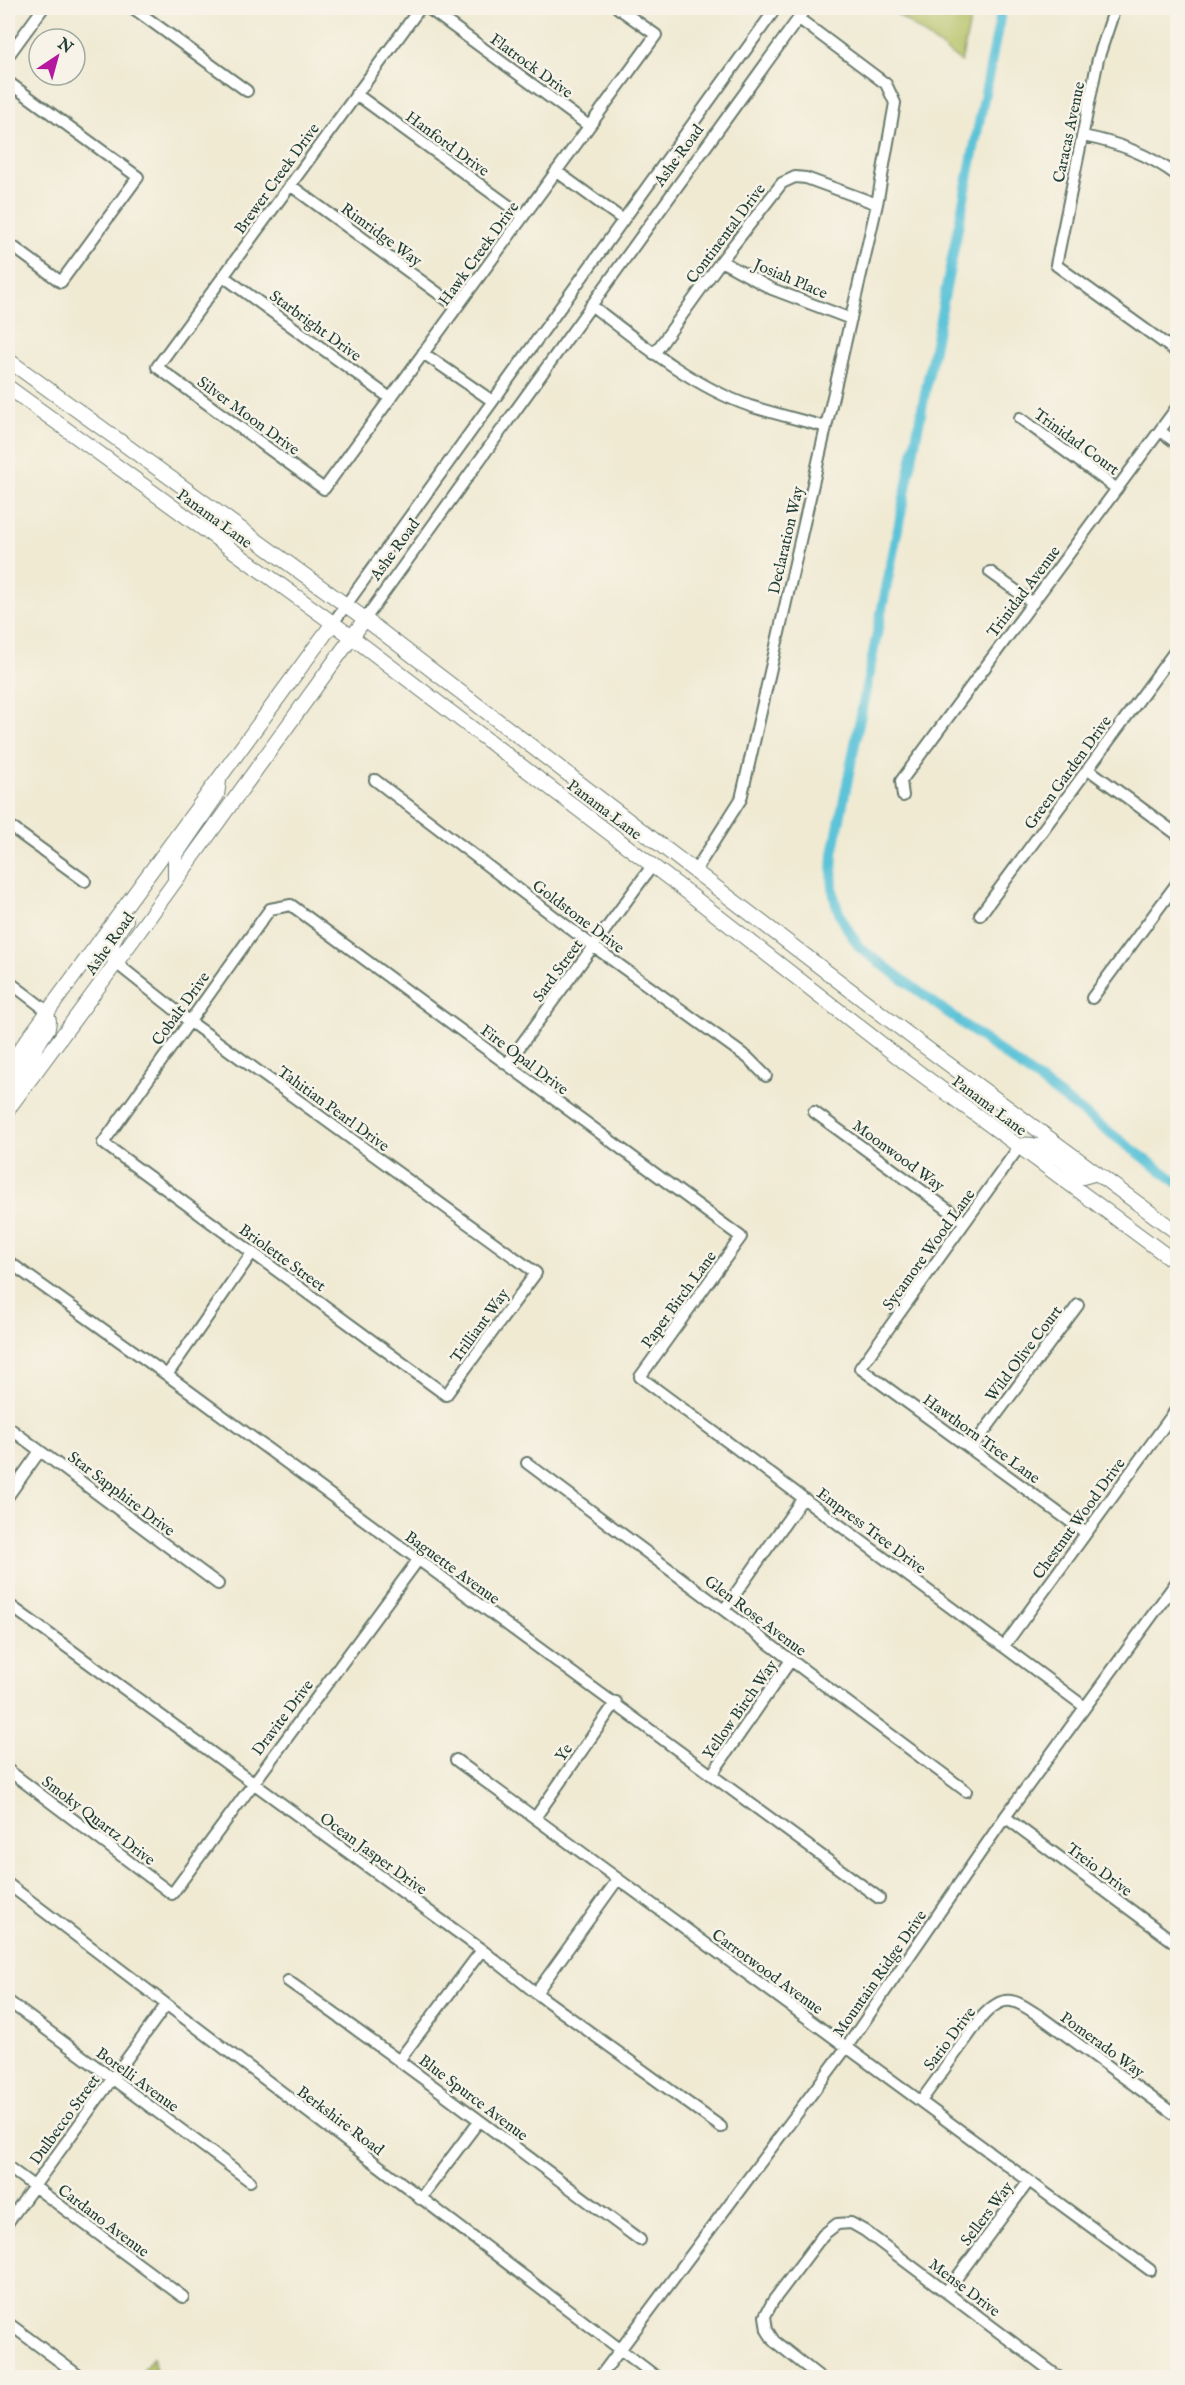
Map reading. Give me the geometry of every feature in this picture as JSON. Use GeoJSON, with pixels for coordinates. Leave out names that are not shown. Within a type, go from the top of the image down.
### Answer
{"type":"FeatureCollection","features":[{"type":"Feature","properties":{"kind":"main road","name":"Panama Lane"},"geometry":{"type":"LineString","coordinates":[[8,360],[365,619],[917,1041],[1178,1233]]}},
{"type":"Feature","properties":{"kind":"main road","name":"Panama Lane"},"geometry":{"type":"LineString","coordinates":[[8,387],[333,622],[902,1060],[1178,1264]]}},
{"type":"Feature","properties":{"kind":"main road","name":"Ashe Road"},"geometry":{"type":"LineString","coordinates":[[8,1109],[365,619]]}},
{"type":"Feature","properties":{"kind":"main road","name":"Ashe Road"},"geometry":{"type":"LineString","coordinates":[[8,1066],[46,1010],[333,622]]}},
{"type":"Feature","properties":{"kind":"main road"},"geometry":{"type":"LineString","coordinates":[[175,880],[176,856],[217,795],[218,778]]}},
{"type":"Feature","properties":{"kind":"main road"},"geometry":{"type":"LineString","coordinates":[[116,963],[111,950],[113,940],[152,884],[156,874],[156,864]]}},
{"type":"Feature","properties":{"kind":"main road"},"geometry":{"type":"LineString","coordinates":[[652,866],[695,871]]}},
{"type":"Feature","properties":{"kind":"main road"},"geometry":{"type":"LineString","coordinates":[[8,1092],[48,1028],[46,1010]]}},
{"type":"Feature","properties":{"kind":"main road"},"geometry":{"type":"LineString","coordinates":[[1019,1147],[1024,1143],[1036,1144],[1083,1177],[1096,1173]]}},
{"type":"Feature","properties":{"kind":"street"},"geometry":{"type":"LineString","coordinates":[[8,56],[43,8]]}},
{"type":"Feature","properties":{"kind":"street"},"geometry":{"type":"LineString","coordinates":[[136,8],[247,91]]}},
{"type":"Feature","properties":{"kind":"street","name":"Brewer Creek Drive"},"geometry":{"type":"LineString","coordinates":[[157,367],[420,8]]}},
{"type":"Feature","properties":{"kind":"street","name":"Flatrock Drive"},"geometry":{"type":"LineString","coordinates":[[428,8],[589,126]]}},
{"type":"Feature","properties":{"kind":"street","name":"Hawk Creek Drive"},"geometry":{"type":"LineString","coordinates":[[324,489],[656,35],[618,8]]}},
{"type":"Feature","properties":{"kind":"street","name":"Ashe Road"},"geometry":{"type":"LineString","coordinates":[[333,622],[776,8]]}},
{"type":"Feature","properties":{"kind":"street","name":"Ashe Road"},"geometry":{"type":"LineString","coordinates":[[365,619],[806,8]]}},
{"type":"Feature","properties":{"kind":"street","name":"Caracas Avenue"},"geometry":{"type":"LineString","coordinates":[[1115,8],[1103,38],[1056,265],[1178,352]]}},
{"type":"Feature","properties":{"kind":"street","name":"Declaration Way"},"geometry":{"type":"LineString","coordinates":[[695,871],[741,799],[877,204],[895,103],[886,84],[798,18]]}},
{"type":"Feature","properties":{"kind":"street"},"geometry":{"type":"LineString","coordinates":[[8,82],[138,177],[61,282],[8,243]]}},
{"type":"Feature","properties":{"kind":"street","name":"Hanford Drive"},"geometry":{"type":"LineString","coordinates":[[356,94],[523,216]]}},
{"type":"Feature","properties":{"kind":"street"},"geometry":{"type":"LineString","coordinates":[[1083,136],[1143,153],[1178,176]]}},
{"type":"Feature","properties":{"kind":"street"},"geometry":{"type":"LineString","coordinates":[[556,171],[622,219]]}},
{"type":"Feature","properties":{"kind":"street","name":"Continental Drive"},"geometry":{"type":"LineString","coordinates":[[654,354],[721,261],[782,183],[795,177],[806,178],[877,204]]}},
{"type":"Feature","properties":{"kind":"street","name":"Rimridge Way"},"geometry":{"type":"LineString","coordinates":[[290,185],[457,307]]}},
{"type":"Feature","properties":{"kind":"street","name":"Josiah Place"},"geometry":{"type":"LineString","coordinates":[[721,261],[772,290],[851,319]]}},
{"type":"Feature","properties":{"kind":"street","name":"Starbright Drive"},"geometry":{"type":"LineString","coordinates":[[223,276],[390,398]]}},
{"type":"Feature","properties":{"kind":"street"},"geometry":{"type":"LineString","coordinates":[[591,305],[654,354],[700,382],[748,405],[826,427]]}},
{"type":"Feature","properties":{"kind":"street"},"geometry":{"type":"LineString","coordinates":[[423,353],[492,400]]}},
{"type":"Feature","properties":{"kind":"street","name":"Silver Moon Drive"},"geometry":{"type":"LineString","coordinates":[[157,367],[324,489]]}},
{"type":"Feature","properties":{"kind":"street","name":"Trinidad Avenue"},"geometry":{"type":"LineString","coordinates":[[903,796],[901,781],[1178,406]]}},
{"type":"Feature","properties":{"kind":"street","name":"Trinidad Court"},"geometry":{"type":"LineString","coordinates":[[1020,418],[1117,489]]}},
{"type":"Feature","properties":{"kind":"street"},"geometry":{"type":"LineString","coordinates":[[1160,431],[1178,444]]}},
{"type":"Feature","properties":{"kind":"street"},"geometry":{"type":"LineString","coordinates":[[990,572],[1033,603]]}},
{"type":"Feature","properties":{"kind":"street","name":"Green Garden Drive"},"geometry":{"type":"LineString","coordinates":[[980,915],[1088,769],[1174,659],[1178,647]]}},
{"type":"Feature","properties":{"kind":"street"},"geometry":{"type":"LineString","coordinates":[[1088,769],[1178,835]]}},
{"type":"Feature","properties":{"kind":"street","name":"Goldstone Drive"},"geometry":{"type":"LineString","coordinates":[[375,780],[593,946],[758,1065],[766,1076]]}},
{"type":"Feature","properties":{"kind":"street"},"geometry":{"type":"LineString","coordinates":[[8,825],[85,881]]}},
{"type":"Feature","properties":{"kind":"street","name":"Sard Street"},"geometry":{"type":"LineString","coordinates":[[507,1064],[652,866]]}},
{"type":"Feature","properties":{"kind":"street"},"geometry":{"type":"LineString","coordinates":[[1092,998],[1178,882]]}},
{"type":"Feature","properties":{"kind":"street","name":"Cobalt Drive"},"geometry":{"type":"LineString","coordinates":[[103,1143],[270,909],[291,905]]}},
{"type":"Feature","properties":{"kind":"street","name":"Fire Opal Drive"},"geometry":{"type":"LineString","coordinates":[[291,905],[741,1237]]}},
{"type":"Feature","properties":{"kind":"street","name":"Tahitian Pearl Drive"},"geometry":{"type":"LineString","coordinates":[[116,963],[189,1021],[536,1273]]}},
{"type":"Feature","properties":{"kind":"street"},"geometry":{"type":"LineString","coordinates":[[8,981],[46,1010]]}},
{"type":"Feature","properties":{"kind":"street","name":"Moonwood Way"},"geometry":{"type":"LineString","coordinates":[[814,1112],[965,1222]]}},
{"type":"Feature","properties":{"kind":"street","name":"Briolette Street"},"geometry":{"type":"LineString","coordinates":[[103,1143],[446,1395]]}},
{"type":"Feature","properties":{"kind":"street","name":"Sycamore Wood Lane"},"geometry":{"type":"LineString","coordinates":[[860,1368],[1019,1147]]}},
{"type":"Feature","properties":{"kind":"street","name":"Paper Birch Lane"},"geometry":{"type":"LineString","coordinates":[[640,1377],[741,1237]]}},
{"type":"Feature","properties":{"kind":"street"},"geometry":{"type":"LineString","coordinates":[[167,1375],[252,1252]]}},
{"type":"Feature","properties":{"kind":"street","name":"Baguette Avenue"},"geometry":{"type":"LineString","coordinates":[[8,1263],[167,1375],[616,1702],[879,1898]]}},
{"type":"Feature","properties":{"kind":"street","name":"Trilliant Way"},"geometry":{"type":"LineString","coordinates":[[446,1395],[536,1273]]}},
{"type":"Feature","properties":{"kind":"street","name":"Wild Olive Court"},"geometry":{"type":"LineString","coordinates":[[971,1449],[1078,1305]]}},
{"type":"Feature","properties":{"kind":"street","name":"Hawthorn Tree Lane"},"geometry":{"type":"LineString","coordinates":[[860,1368],[1086,1533]]}},
{"type":"Feature","properties":{"kind":"street","name":"Empress Tree Drive"},"geometry":{"type":"LineString","coordinates":[[640,1377],[1085,1707]]}},
{"type":"Feature","properties":{"kind":"street","name":"Chestnut Wood Drive"},"geometry":{"type":"LineString","coordinates":[[1004,1646],[1178,1407]]}},
{"type":"Feature","properties":{"kind":"street","name":"Star Sapphire Drive"},"geometry":{"type":"LineString","coordinates":[[8,1427],[218,1584]]}},
{"type":"Feature","properties":{"kind":"street"},"geometry":{"type":"LineString","coordinates":[[8,1496],[40,1451]]}},
{"type":"Feature","properties":{"kind":"street","name":"Glen Rose Avenue"},"geometry":{"type":"LineString","coordinates":[[527,1463],[966,1791]]}},
{"type":"Feature","properties":{"kind":"street"},"geometry":{"type":"LineString","coordinates":[[724,1610],[803,1498]]}},
{"type":"Feature","properties":{"kind":"street","name":"Dravite Drive"},"geometry":{"type":"LineString","coordinates":[[172,1894],[252,1782],[418,1560]]}},
{"type":"Feature","properties":{"kind":"street","name":"Mountain Ridge Drive"},"geometry":{"type":"LineString","coordinates":[[599,2378],[846,2048],[1005,1817],[1176,1587]]}},
{"type":"Feature","properties":{"kind":"street","name":"Ocean Jasper Drive"},"geometry":{"type":"LineString","coordinates":[[8,1605],[722,2127]]}},
{"type":"Feature","properties":{"kind":"street","name":"Yellow Birch Way"},"geometry":{"type":"LineString","coordinates":[[712,1774],[791,1660]]}},
{"type":"Feature","properties":{"kind":"street","name":"Ye"},"geometry":{"type":"LineString","coordinates":[[535,1818],[616,1702]]}},
{"type":"Feature","properties":{"kind":"street","name":"Carrotwood Avenue"},"geometry":{"type":"LineString","coordinates":[[456,1760],[1150,2270]]}},
{"type":"Feature","properties":{"kind":"street","name":"Smoky Quartz Drive"},"geometry":{"type":"LineString","coordinates":[[8,1770],[172,1894]]}},
{"type":"Feature","properties":{"kind":"street","name":"Treio Drive"},"geometry":{"type":"LineString","coordinates":[[1005,1817],[1178,1945]]}},
{"type":"Feature","properties":{"kind":"street"},"geometry":{"type":"LineString","coordinates":[[536,1993],[618,1879]]}},
{"type":"Feature","properties":{"kind":"street","name":"Berkshire Road"},"geometry":{"type":"LineString","coordinates":[[8,1884],[658,2378]]}},
{"type":"Feature","properties":{"kind":"street"},"geometry":{"type":"LineString","coordinates":[[400,2059],[482,1950]]}},
{"type":"Feature","properties":{"kind":"street","name":"Blue Spurce Avenue"},"geometry":{"type":"LineString","coordinates":[[288,1981],[400,2059],[479,2121],[640,2240]]}},
{"type":"Feature","properties":{"kind":"street","name":"Sario Drive"},"geometry":{"type":"LineString","coordinates":[[921,2101],[982,2017],[993,2005],[1007,1999]]}},
{"type":"Feature","properties":{"kind":"street","name":"Pomerado Way"},"geometry":{"type":"LineString","coordinates":[[1007,1999],[1020,2003],[1041,2017],[1178,2117]]}},
{"type":"Feature","properties":{"kind":"street","name":"Borelli Avenue"},"geometry":{"type":"LineString","coordinates":[[8,2001],[250,2181]]}},
{"type":"Feature","properties":{"kind":"street","name":"Dulbecco Street"},"geometry":{"type":"LineString","coordinates":[[8,2222],[166,2006]]}},
{"type":"Feature","properties":{"kind":"street"},"geometry":{"type":"LineString","coordinates":[[420,2199],[479,2121]]}},
{"type":"Feature","properties":{"kind":"street","name":"Cardano Avenue"},"geometry":{"type":"LineString","coordinates":[[8,2167],[183,2297]]}},
{"type":"Feature","properties":{"kind":"street","name":"Sellers Way"},"geometry":{"type":"LineString","coordinates":[[946,2292],[1029,2181]]}},
{"type":"Feature","properties":{"kind":"street","name":"Mense Drive"},"geometry":{"type":"LineString","coordinates":[[821,2378],[774,2341],[767,2330],[765,2316],[773,2301],[823,2235],[837,2224],[851,2223],[865,2231],[1060,2378]]}},
{"type":"Feature","properties":{"kind":"street"},"geometry":{"type":"LineString","coordinates":[[8,2323],[81,2378]]}},
{"type":"Feature","properties":{"kind":"green space"},"geometry":{"type":"Polygon","coordinates":[[[889,8],[973,8],[961,62],[889,8]]]}},
{"type":"Feature","properties":{"kind":"green space"},"geometry":{"type":"Polygon","coordinates":[[[153,2357],[157,2377],[139,2377],[153,2357]]]}},
{"type":"Feature","properties":{"kind":"waterway"},"geometry":{"type":"LineString","coordinates":[[1002,8],[833,854],[832,882],[840,914],[860,948],[1178,1183]]}}]}
